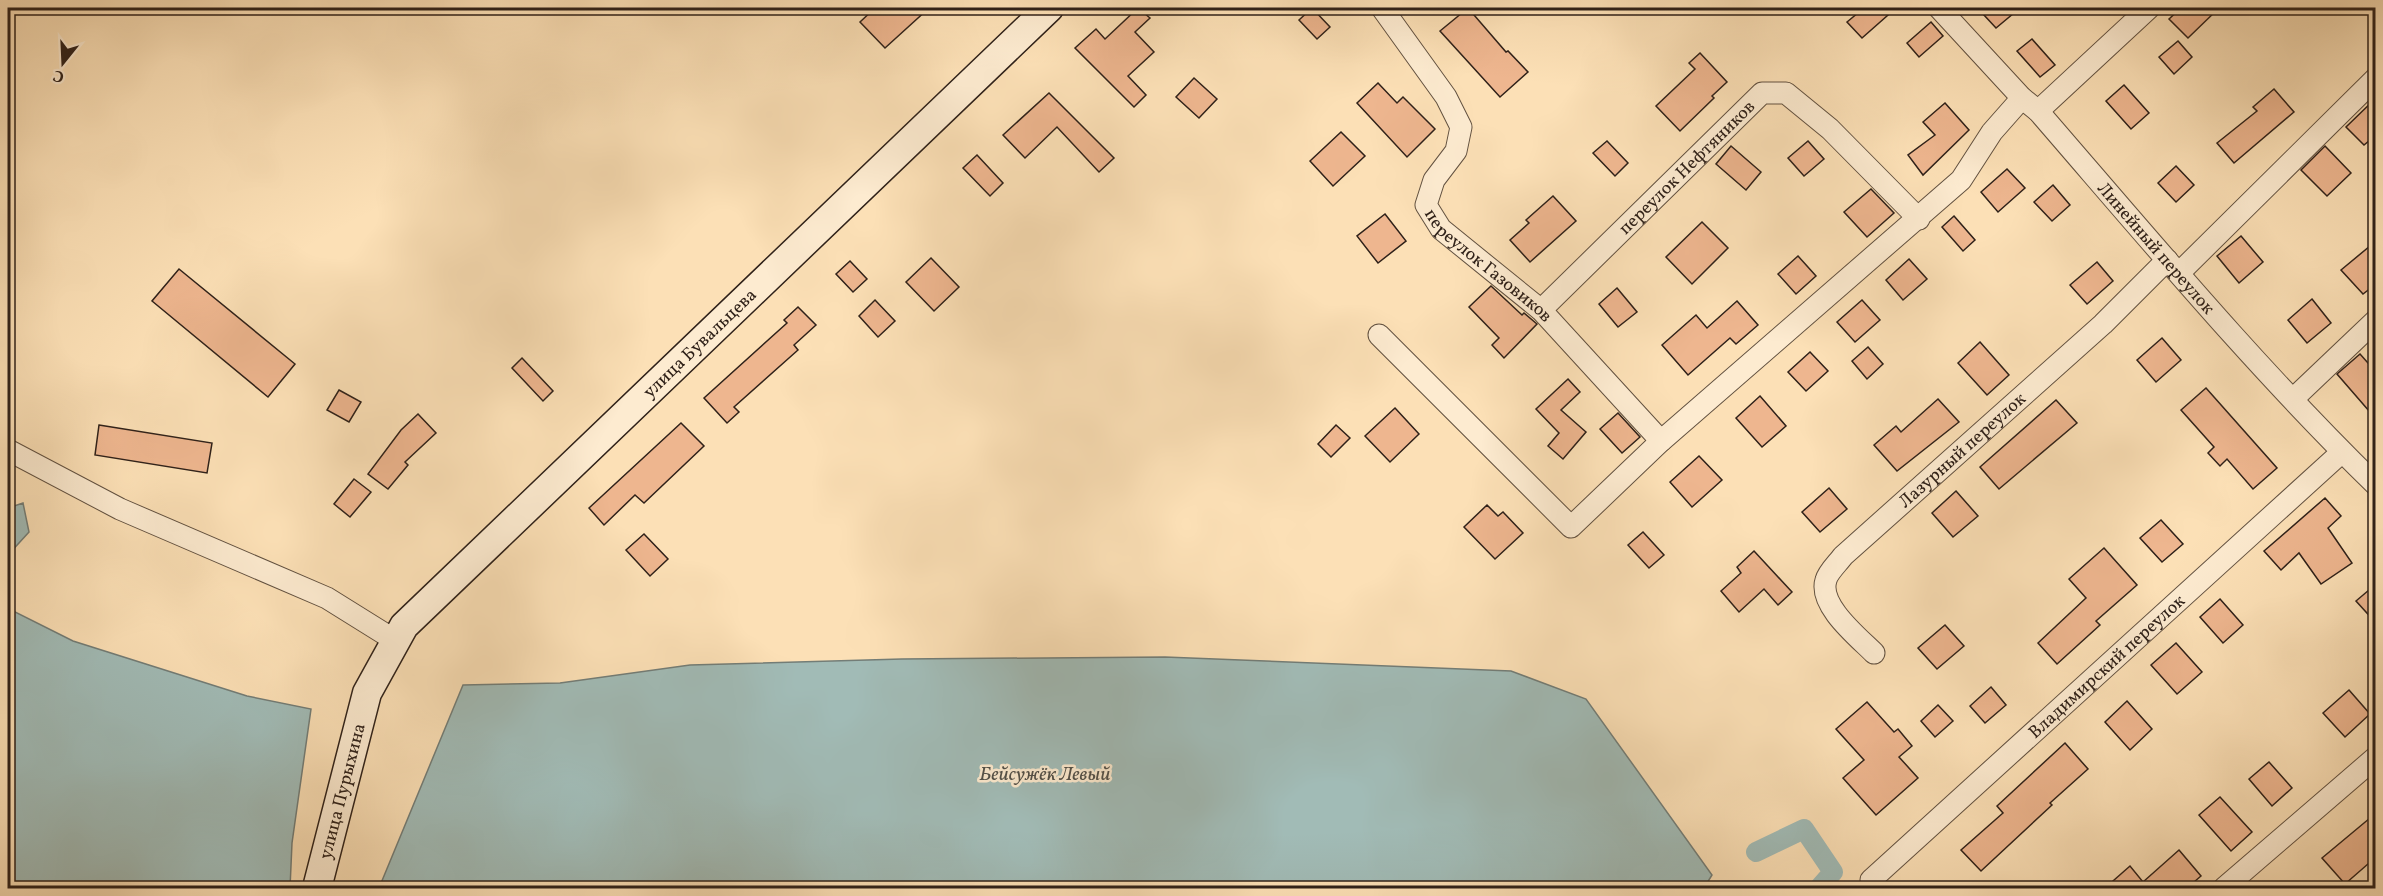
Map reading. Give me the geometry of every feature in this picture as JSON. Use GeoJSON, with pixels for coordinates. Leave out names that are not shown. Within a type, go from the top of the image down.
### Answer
{"type":"FeatureCollection","features":[{"type":"Feature","properties":{"kind":"street","name":"улица Бувальцева"},"geometry":{"type":"LineString","coordinates":[[367,693],[404,626],[1049,8]]}},
{"type":"Feature","properties":{"kind":"street","name":"переулок Газовиков"},"geometry":{"type":"LineString","coordinates":[[1382,8],[1446,97],[1461,127],[1456,152],[1434,180],[1426,205],[1441,229],[1541,310],[1661,441]]}},
{"type":"Feature","properties":{"kind":"street","name":"Линейный переулок"},"geometry":{"type":"LineString","coordinates":[[1939,8],[2022,98],[2038,111],[2293,399],[2376,485]]}},
{"type":"Feature","properties":{"kind":"street"},"geometry":{"type":"LineString","coordinates":[[2038,111],[2149,8]]}},
{"type":"Feature","properties":{"kind":"street","name":"Лазурный переулок"},"geometry":{"type":"LineString","coordinates":[[1874,653],[1842,621],[1825,597],[1826,579],[1837,564],[1873,528],[2103,324],[2173,266],[2376,78]]}},
{"type":"Feature","properties":{"kind":"street","name":"переулок Нефтяников"},"geometry":{"type":"LineString","coordinates":[[1541,310],[1762,93],[1786,93],[1821,122],[1919,219]]}},
{"type":"Feature","properties":{"kind":"street"},"geometry":{"type":"LineString","coordinates":[[1379,335],[1571,527],[1661,441],[1919,219],[1961,180],[1992,132],[2022,98]]}},
{"type":"Feature","properties":{"kind":"street"},"geometry":{"type":"LineString","coordinates":[[2293,399],[2376,320]]}},
{"type":"Feature","properties":{"kind":"street"},"geometry":{"type":"LineString","coordinates":[[8,450],[120,509],[327,598],[396,641]]}},
{"type":"Feature","properties":{"kind":"street","name":"Владимирский переулок"},"geometry":{"type":"LineString","coordinates":[[1871,880],[2342,452]]}},
{"type":"Feature","properties":{"kind":"street","name":"улица Пурыхина"},"geometry":{"type":"LineString","coordinates":[[317,888],[367,693]]}},
{"type":"Feature","properties":{"kind":"street"},"geometry":{"type":"LineString","coordinates":[[2223,888],[2376,757]]}},
{"type":"Feature","properties":{"kind":"water"},"geometry":{"type":"Polygon","coordinates":[[[23,503],[29,532],[8,555],[8,508],[23,503]]]}},
{"type":"Feature","properties":{"kind":"water"},"geometry":{"type":"Polygon","coordinates":[[[8,600],[15,612],[73,641],[247,696],[311,709],[292,843],[290,888],[8,888],[8,600]]]}},
{"type":"Feature","properties":{"kind":"water","name":"Бейсужёк Левый"},"geometry":{"type":"Polygon","coordinates":[[[1165,657],[1511,671],[1586,699],[1712,875],[1704,888],[379,888],[463,685],[560,683],[690,665],[902,659],[1165,657]]]}},
{"type":"Feature","properties":{"kind":"building"},"geometry":{"type":"Polygon","coordinates":[[[875,8],[929,8],[885,48],[860,22],[875,8]]]}},
{"type":"Feature","properties":{"kind":"building"},"geometry":{"type":"Polygon","coordinates":[[[1138,8],[1150,18],[1135,32],[1154,52],[1128,76],[1146,95],[1134,107],[1075,48],[1096,29],[1105,39],[1138,8]]]}},
{"type":"Feature","properties":{"kind":"building"},"geometry":{"type":"Polygon","coordinates":[[[1312,8],[1330,27],[1317,39],[1299,20],[1312,8]]]}},
{"type":"Feature","properties":{"kind":"building"},"geometry":{"type":"Polygon","coordinates":[[[1468,8],[1506,52],[1508,51],[1528,72],[1500,97],[1440,31],[1468,8]]]}},
{"type":"Feature","properties":{"kind":"building"},"geometry":{"type":"Polygon","coordinates":[[[1864,8],[1896,8],[1862,38],[1847,22],[1864,8]]]}},
{"type":"Feature","properties":{"kind":"building"},"geometry":{"type":"Polygon","coordinates":[[[1993,8],[2020,8],[1996,28],[1984,15],[1993,8]]]}},
{"type":"Feature","properties":{"kind":"building"},"geometry":{"type":"Polygon","coordinates":[[[2181,8],[2219,8],[2188,38],[2169,19],[2181,8]]]}},
{"type":"Feature","properties":{"kind":"building"},"geometry":{"type":"Polygon","coordinates":[[[1931,22],[1943,36],[1919,57],[1907,43],[1931,22]]]}},
{"type":"Feature","properties":{"kind":"building"},"geometry":{"type":"Polygon","coordinates":[[[2032,39],[2055,65],[2040,77],[2017,51],[2032,39]]]}},
{"type":"Feature","properties":{"kind":"building"},"geometry":{"type":"Polygon","coordinates":[[[2178,41],[2192,57],[2174,74],[2159,57],[2178,41]]]}},
{"type":"Feature","properties":{"kind":"building"},"geometry":{"type":"Polygon","coordinates":[[[1700,53],[1727,82],[1680,131],[1656,106],[1695,69],[1689,63],[1700,53]]]}},
{"type":"Feature","properties":{"kind":"building"},"geometry":{"type":"Polygon","coordinates":[[[1194,78],[1217,99],[1199,118],[1176,97],[1194,78]]]}},
{"type":"Feature","properties":{"kind":"building"},"geometry":{"type":"Polygon","coordinates":[[[1378,83],[1397,103],[1403,97],[1435,129],[1407,157],[1357,103],[1378,83]]]}},
{"type":"Feature","properties":{"kind":"building"},"geometry":{"type":"Polygon","coordinates":[[[2124,85],[2149,113],[2131,129],[2106,101],[2124,85]]]}},
{"type":"Feature","properties":{"kind":"building"},"geometry":{"type":"Polygon","coordinates":[[[2274,89],[2294,112],[2234,163],[2217,143],[2257,111],[2253,107],[2274,89]]]}},
{"type":"Feature","properties":{"kind":"building"},"geometry":{"type":"Polygon","coordinates":[[[1049,93],[1114,158],[1099,172],[1057,127],[1025,158],[1003,135],[1049,93]]]}},
{"type":"Feature","properties":{"kind":"building"},"geometry":{"type":"Polygon","coordinates":[[[2376,98],[2376,135],[2364,145],[2346,127],[2376,98]]]}},
{"type":"Feature","properties":{"kind":"building"},"geometry":{"type":"Polygon","coordinates":[[[1945,103],[1969,130],[1923,175],[1908,155],[1935,135],[1923,122],[1945,103]]]}},
{"type":"Feature","properties":{"kind":"building"},"geometry":{"type":"Polygon","coordinates":[[[1341,132],[1365,156],[1333,186],[1310,161],[1341,132]]]}},
{"type":"Feature","properties":{"kind":"building"},"geometry":{"type":"Polygon","coordinates":[[[1607,141],[1628,163],[1615,176],[1593,153],[1607,141]]]}},
{"type":"Feature","properties":{"kind":"building"},"geometry":{"type":"Polygon","coordinates":[[[1808,141],[1824,159],[1804,176],[1788,158],[1808,141]]]}},
{"type":"Feature","properties":{"kind":"building"},"geometry":{"type":"Polygon","coordinates":[[[1731,146],[1761,172],[1746,190],[1716,164],[1731,146]]]}},
{"type":"Feature","properties":{"kind":"building"},"geometry":{"type":"Polygon","coordinates":[[[2325,146],[2351,173],[2327,196],[2301,170],[2325,146]]]}},
{"type":"Feature","properties":{"kind":"building"},"geometry":{"type":"Polygon","coordinates":[[[977,155],[1003,183],[990,196],[963,168],[977,155]]]}},
{"type":"Feature","properties":{"kind":"building"},"geometry":{"type":"Polygon","coordinates":[[[2176,166],[2194,185],[2176,202],[2158,183],[2176,166]]]}},
{"type":"Feature","properties":{"kind":"building"},"geometry":{"type":"Polygon","coordinates":[[[2007,169],[2025,188],[1998,212],[1981,192],[2007,169]]]}},
{"type":"Feature","properties":{"kind":"building"},"geometry":{"type":"Polygon","coordinates":[[[2053,185],[2070,205],[2052,221],[2034,202],[2053,185]]]}},
{"type":"Feature","properties":{"kind":"building"},"geometry":{"type":"Polygon","coordinates":[[[1871,189],[1894,213],[1867,237],[1844,212],[1871,189]]]}},
{"type":"Feature","properties":{"kind":"building"},"geometry":{"type":"Polygon","coordinates":[[[1553,196],[1576,221],[1530,262],[1510,240],[1529,223],[1526,220],[1553,196]]]}},
{"type":"Feature","properties":{"kind":"building"},"geometry":{"type":"Polygon","coordinates":[[[1385,214],[1406,241],[1378,263],[1357,236],[1385,214]]]}},
{"type":"Feature","properties":{"kind":"building"},"geometry":{"type":"Polygon","coordinates":[[[1954,216],[1975,240],[1963,251],[1942,227],[1954,216]]]}},
{"type":"Feature","properties":{"kind":"building"},"geometry":{"type":"Polygon","coordinates":[[[1702,222],[1728,248],[1692,284],[1666,257],[1702,222]]]}},
{"type":"Feature","properties":{"kind":"building"},"geometry":{"type":"Polygon","coordinates":[[[2241,236],[2263,262],[2239,283],[2217,256],[2241,236]]]}},
{"type":"Feature","properties":{"kind":"building"},"geometry":{"type":"Polygon","coordinates":[[[2376,241],[2376,284],[2363,294],[2341,270],[2376,241]]]}},
{"type":"Feature","properties":{"kind":"building"},"geometry":{"type":"Polygon","coordinates":[[[1798,256],[1816,276],[1796,294],[1778,274],[1798,256]]]}},
{"type":"Feature","properties":{"kind":"building"},"geometry":{"type":"Polygon","coordinates":[[[931,258],[959,287],[934,311],[906,282],[931,258]]]}},
{"type":"Feature","properties":{"kind":"building"},"geometry":{"type":"Polygon","coordinates":[[[1909,259],[1927,279],[1903,300],[1886,280],[1909,259]]]}},
{"type":"Feature","properties":{"kind":"building"},"geometry":{"type":"Polygon","coordinates":[[[850,261],[867,279],[853,292],[836,274],[850,261]]]}},
{"type":"Feature","properties":{"kind":"building"},"geometry":{"type":"Polygon","coordinates":[[[2097,262],[2113,281],[2087,304],[2070,285],[2097,262]]]}},
{"type":"Feature","properties":{"kind":"building"},"geometry":{"type":"Polygon","coordinates":[[[179,269],[295,364],[268,397],[152,301],[179,269]]]}},
{"type":"Feature","properties":{"kind":"building"},"geometry":{"type":"Polygon","coordinates":[[[1491,286],[1522,315],[1524,313],[1537,324],[1504,358],[1492,345],[1499,338],[1469,307],[1491,286]]]}},
{"type":"Feature","properties":{"kind":"building"},"geometry":{"type":"Polygon","coordinates":[[[1617,288],[1637,312],[1618,327],[1599,304],[1617,288]]]}},
{"type":"Feature","properties":{"kind":"building"},"geometry":{"type":"Polygon","coordinates":[[[2312,299],[2331,323],[2307,343],[2288,320],[2312,299]]]}},
{"type":"Feature","properties":{"kind":"building"},"geometry":{"type":"Polygon","coordinates":[[[875,300],[895,321],[878,337],[859,316],[875,300]]]}},
{"type":"Feature","properties":{"kind":"building"},"geometry":{"type":"Polygon","coordinates":[[[1862,300],[1880,320],[1855,342],[1837,322],[1862,300]]]}},
{"type":"Feature","properties":{"kind":"building"},"geometry":{"type":"Polygon","coordinates":[[[1737,301],[1758,325],[1736,344],[1730,338],[1688,375],[1662,345],[1696,315],[1707,328],[1737,301]]]}},
{"type":"Feature","properties":{"kind":"building"},"geometry":{"type":"Polygon","coordinates":[[[798,307],[816,325],[794,345],[798,350],[734,407],[739,412],[727,423],[704,398],[787,323],[784,320],[798,307]]]}},
{"type":"Feature","properties":{"kind":"building"},"geometry":{"type":"Polygon","coordinates":[[[2162,338],[2181,360],[2156,382],[2137,360],[2162,338]]]}},
{"type":"Feature","properties":{"kind":"building"},"geometry":{"type":"Polygon","coordinates":[[[1980,342],[2009,375],[1987,395],[1958,363],[1980,342]]]}},
{"type":"Feature","properties":{"kind":"building"},"geometry":{"type":"Polygon","coordinates":[[[1868,347],[1883,364],[1867,379],[1852,361],[1868,347]]]}},
{"type":"Feature","properties":{"kind":"building"},"geometry":{"type":"Polygon","coordinates":[[[1810,352],[1828,371],[1806,391],[1788,372],[1810,352]]]}},
{"type":"Feature","properties":{"kind":"building"},"geometry":{"type":"Polygon","coordinates":[[[2360,354],[2376,372],[2376,419],[2337,374],[2360,354]]]}},
{"type":"Feature","properties":{"kind":"building"},"geometry":{"type":"Polygon","coordinates":[[[522,358],[553,391],[543,401],[512,368],[522,358]]]}},
{"type":"Feature","properties":{"kind":"building"},"geometry":{"type":"Polygon","coordinates":[[[1568,379],[1580,392],[1561,410],[1586,432],[1563,459],[1548,446],[1559,433],[1536,409],[1568,379]]]}},
{"type":"Feature","properties":{"kind":"building"},"geometry":{"type":"Polygon","coordinates":[[[2206,388],[2277,468],[2253,489],[2227,459],[2220,466],[2208,453],[2214,447],[2181,410],[2206,388]]]}},
{"type":"Feature","properties":{"kind":"building"},"geometry":{"type":"Polygon","coordinates":[[[339,390],[361,402],[349,422],[327,410],[339,390]]]}},
{"type":"Feature","properties":{"kind":"building"},"geometry":{"type":"Polygon","coordinates":[[[1760,396],[1786,426],[1762,447],[1736,418],[1760,396]]]}},
{"type":"Feature","properties":{"kind":"building"},"geometry":{"type":"Polygon","coordinates":[[[1938,399],[1959,422],[1897,471],[1874,445],[1896,426],[1901,432],[1938,399]]]}},
{"type":"Feature","properties":{"kind":"building"},"geometry":{"type":"Polygon","coordinates":[[[2056,400],[2077,423],[1999,489],[1980,467],[2056,400]]]}},
{"type":"Feature","properties":{"kind":"building"},"geometry":{"type":"Polygon","coordinates":[[[1395,408],[1419,434],[1390,462],[1365,436],[1395,408]]]}},
{"type":"Feature","properties":{"kind":"building"},"geometry":{"type":"Polygon","coordinates":[[[1618,413],[1640,437],[1622,453],[1600,429],[1618,413]]]}},
{"type":"Feature","properties":{"kind":"building"},"geometry":{"type":"Polygon","coordinates":[[[418,414],[436,433],[405,462],[408,465],[388,489],[368,474],[401,430],[418,414]]]}},
{"type":"Feature","properties":{"kind":"building"},"geometry":{"type":"Polygon","coordinates":[[[681,423],[704,446],[644,503],[635,495],[604,525],[589,508],[681,423]]]}},
{"type":"Feature","properties":{"kind":"building"},"geometry":{"type":"Polygon","coordinates":[[[99,425],[212,443],[207,473],[95,455],[99,425]]]}},
{"type":"Feature","properties":{"kind":"building"},"geometry":{"type":"Polygon","coordinates":[[[1336,425],[1350,438],[1331,457],[1318,444],[1336,425]]]}},
{"type":"Feature","properties":{"kind":"building"},"geometry":{"type":"Polygon","coordinates":[[[1699,456],[1722,480],[1692,507],[1670,482],[1699,456]]]}},
{"type":"Feature","properties":{"kind":"building"},"geometry":{"type":"Polygon","coordinates":[[[354,479],[371,492],[350,517],[334,504],[354,479]]]}},
{"type":"Feature","properties":{"kind":"building"},"geometry":{"type":"Polygon","coordinates":[[[1829,488],[1847,509],[1820,532],[1802,512],[1829,488]]]}},
{"type":"Feature","properties":{"kind":"building"},"geometry":{"type":"Polygon","coordinates":[[[1956,491],[1978,516],[1953,537],[1932,513],[1956,491]]]}},
{"type":"Feature","properties":{"kind":"building"},"geometry":{"type":"Polygon","coordinates":[[[2325,498],[2341,516],[2328,528],[2352,563],[2321,584],[2299,553],[2281,570],[2264,551],[2325,498]]]}},
{"type":"Feature","properties":{"kind":"building"},"geometry":{"type":"Polygon","coordinates":[[[1487,505],[1498,516],[1503,512],[1523,533],[1495,559],[1464,527],[1487,505]]]}},
{"type":"Feature","properties":{"kind":"building"},"geometry":{"type":"Polygon","coordinates":[[[2161,520],[2183,544],[2162,562],[2140,538],[2161,520]]]}},
{"type":"Feature","properties":{"kind":"building"},"geometry":{"type":"Polygon","coordinates":[[[1643,532],[1664,555],[1649,568],[1628,545],[1643,532]]]}},
{"type":"Feature","properties":{"kind":"building"},"geometry":{"type":"Polygon","coordinates":[[[644,534],[668,559],[650,576],[626,550],[644,534]]]}},
{"type":"Feature","properties":{"kind":"building"},"geometry":{"type":"Polygon","coordinates":[[[2104,548],[2137,585],[2096,621],[2100,625],[2057,664],[2038,643],[2086,598],[2069,579],[2104,548]]]}},
{"type":"Feature","properties":{"kind":"building"},"geometry":{"type":"Polygon","coordinates":[[[1754,551],[1792,592],[1778,605],[1764,589],[1739,612],[1721,591],[1741,573],[1737,567],[1754,551]]]}},
{"type":"Feature","properties":{"kind":"building"},"geometry":{"type":"Polygon","coordinates":[[[2376,584],[2376,623],[2356,601],[2376,584]]]}},
{"type":"Feature","properties":{"kind":"building"},"geometry":{"type":"Polygon","coordinates":[[[2220,599],[2243,625],[2223,643],[2200,617],[2220,599]]]}},
{"type":"Feature","properties":{"kind":"building"},"geometry":{"type":"Polygon","coordinates":[[[1945,625],[1964,646],[1937,669],[1918,648],[1945,625]]]}},
{"type":"Feature","properties":{"kind":"building"},"geometry":{"type":"Polygon","coordinates":[[[2176,643],[2202,672],[2177,694],[2151,665],[2176,643]]]}},
{"type":"Feature","properties":{"kind":"building"},"geometry":{"type":"Polygon","coordinates":[[[1991,687],[2006,705],[1985,723],[1970,706],[1991,687]]]}},
{"type":"Feature","properties":{"kind":"building"},"geometry":{"type":"Polygon","coordinates":[[[2349,690],[2370,714],[2345,737],[2323,713],[2349,690]]]}},
{"type":"Feature","properties":{"kind":"building"},"geometry":{"type":"Polygon","coordinates":[[[2127,701],[2152,729],[2130,750],[2105,722],[2127,701]]]}},
{"type":"Feature","properties":{"kind":"building"},"geometry":{"type":"Polygon","coordinates":[[[1867,702],[1894,732],[1898,729],[1912,746],[1899,757],[1918,778],[1876,815],[1843,778],[1864,760],[1836,729],[1867,702]]]}},
{"type":"Feature","properties":{"kind":"building"},"geometry":{"type":"Polygon","coordinates":[[[1938,705],[1953,721],[1935,737],[1921,721],[1938,705]]]}},
{"type":"Feature","properties":{"kind":"building"},"geometry":{"type":"Polygon","coordinates":[[[2065,743],[2088,769],[1981,871],[1961,850],[2003,813],[1997,806],[2065,743]]]}},
{"type":"Feature","properties":{"kind":"building"},"geometry":{"type":"Polygon","coordinates":[[[2269,762],[2292,788],[2272,806],[2249,779],[2269,762]]]}},
{"type":"Feature","properties":{"kind":"building"},"geometry":{"type":"Polygon","coordinates":[[[2220,797],[2252,832],[2231,851],[2199,815],[2220,797]]]}},
{"type":"Feature","properties":{"kind":"building"},"geometry":{"type":"Polygon","coordinates":[[[2376,813],[2376,857],[2345,884],[2322,858],[2376,813]]]}},
{"type":"Feature","properties":{"kind":"building"},"geometry":{"type":"Polygon","coordinates":[[[2179,850],[2201,876],[2187,888],[2105,888],[2130,866],[2143,882],[2179,850]]]}},
{"type":"Feature","properties":{"kind":"waterway"},"geometry":{"type":"LineString","coordinates":[[1756,852],[1804,829],[1833,872],[1819,888]]}}]}
